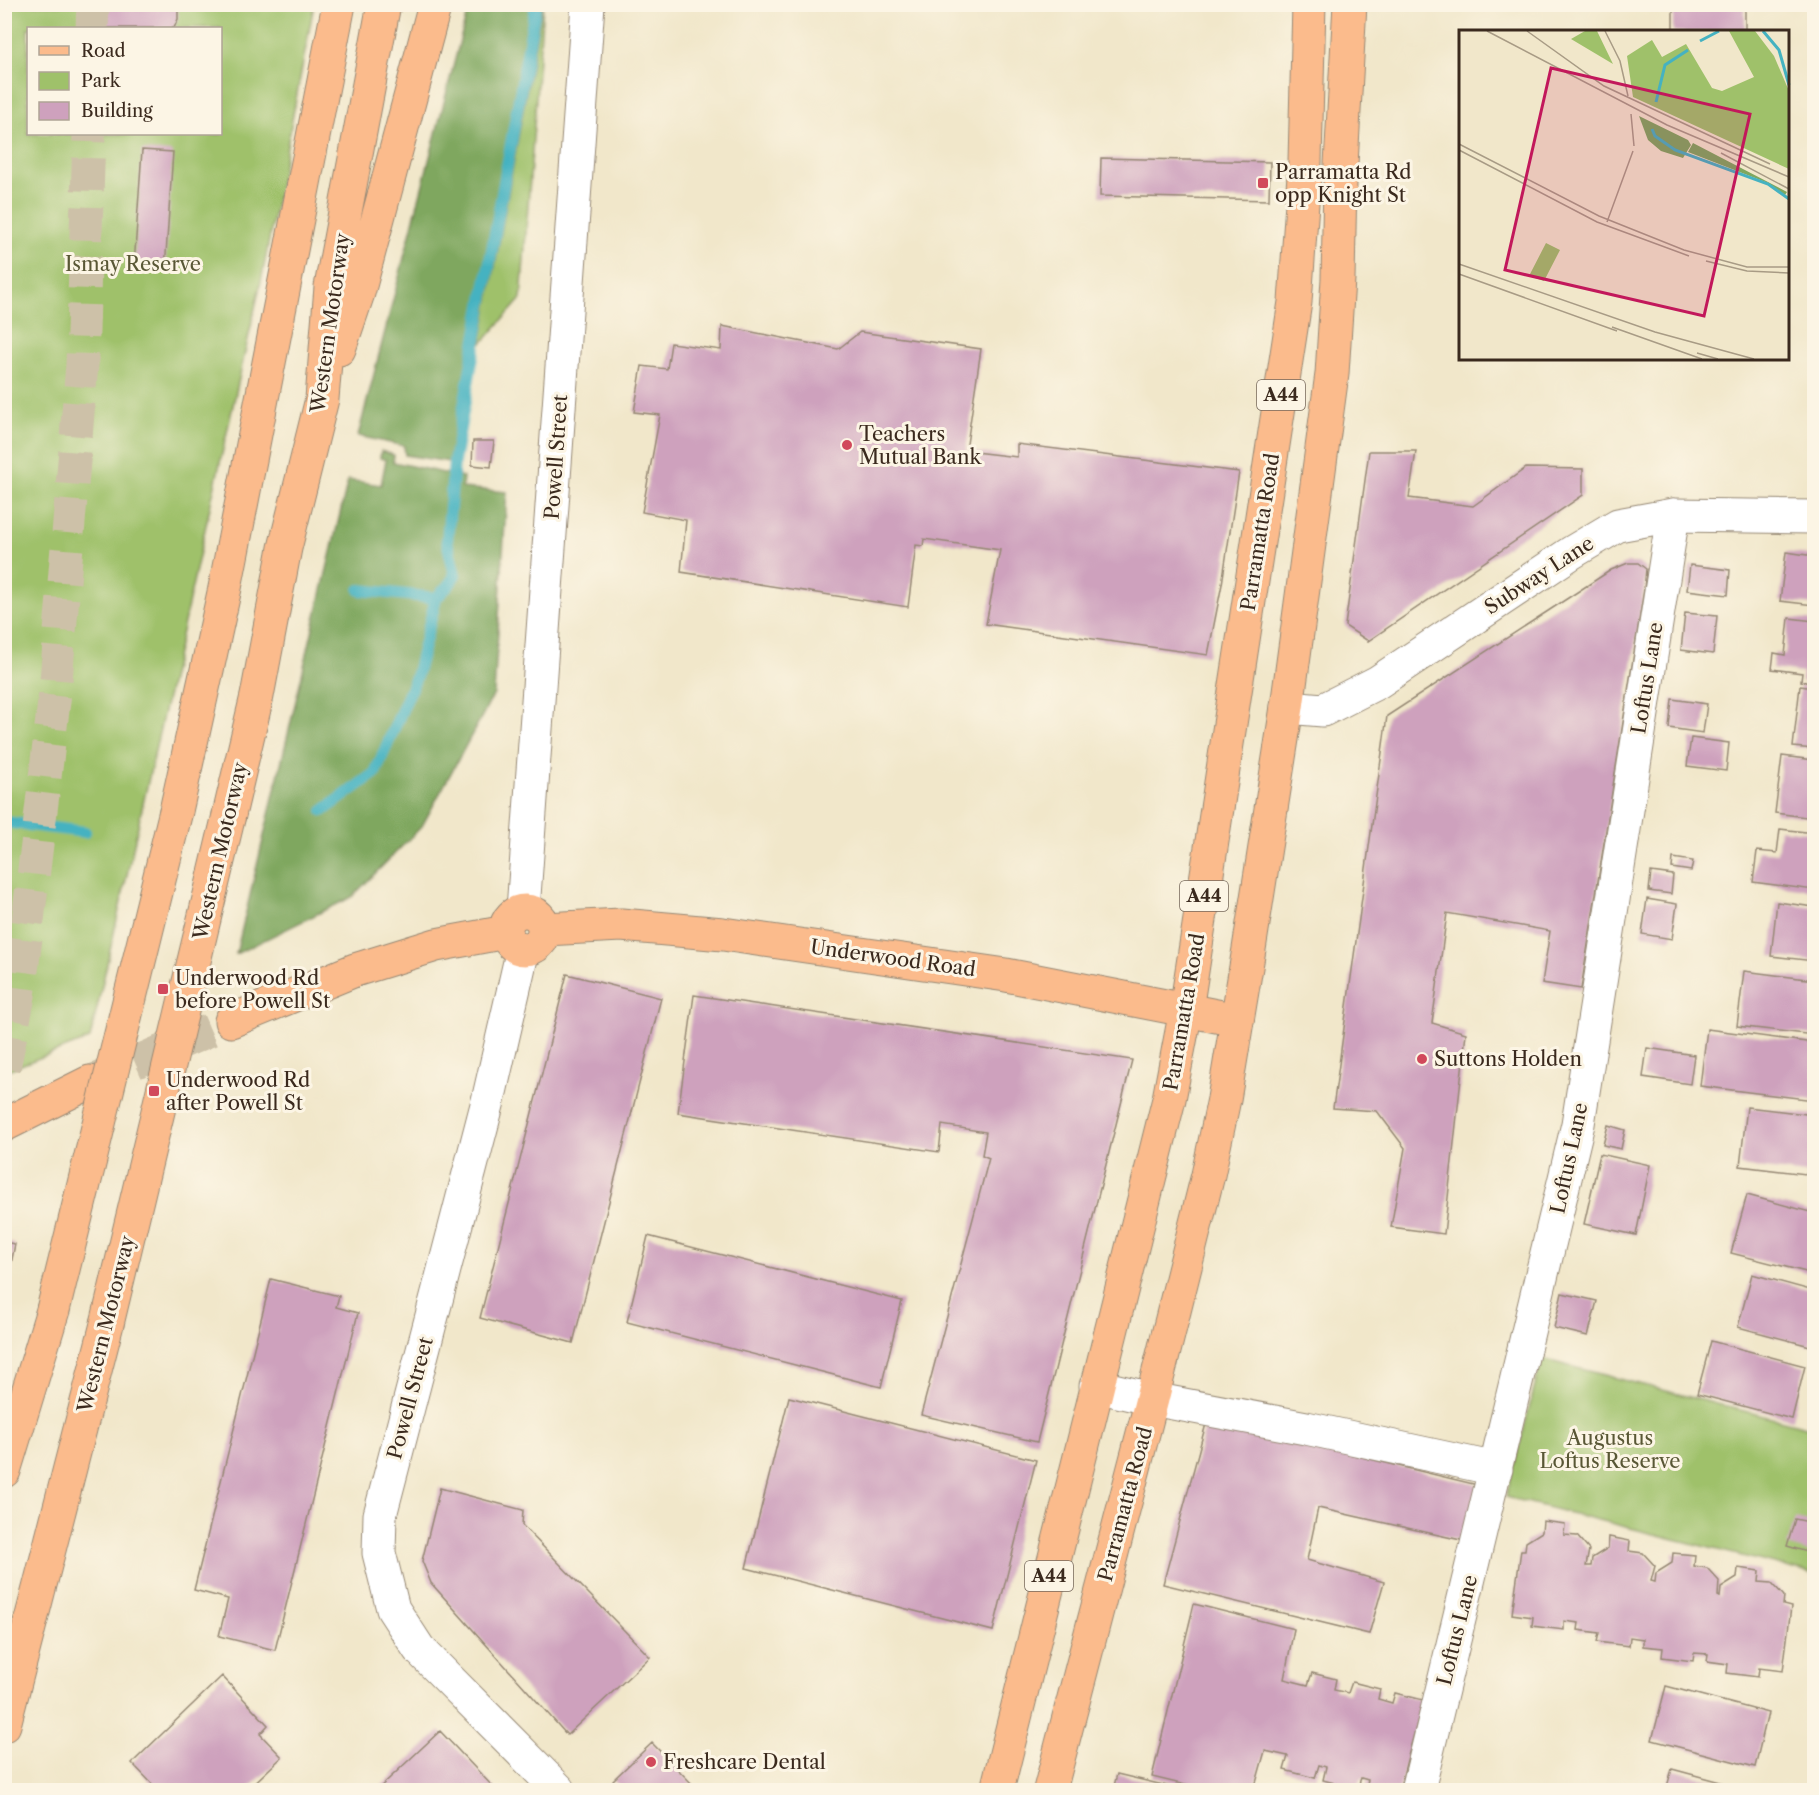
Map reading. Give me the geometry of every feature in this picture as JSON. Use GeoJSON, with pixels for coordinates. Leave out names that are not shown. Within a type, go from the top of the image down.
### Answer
{"type":"FeatureCollection","features":[{"type":"Feature","properties":{"kind":"main road"},"geometry":{"type":"LineString","coordinates":[[4,1471],[52,1310],[176,811],[225,588],[339,4]]}},
{"type":"Feature","properties":{"kind":"main road","name":"Western Motorway"},"geometry":{"type":"LineString","coordinates":[[4,1725],[107,1324],[257,696],[285,548],[322,399],[331,287],[384,4]]}},
{"type":"Feature","properties":{"kind":"main road"},"geometry":{"type":"LineString","coordinates":[[322,399],[358,293],[435,4]]}},
{"type":"Feature","properties":{"kind":"main road","name":"Parramatta Road"},"geometry":{"type":"LineString","coordinates":[[997,1791],[1169,1100],[1186,1010],[1295,302],[1305,161],[1308,4]]}},
{"type":"Feature","properties":{"kind":"main road","name":"Parramatta Road"},"geometry":{"type":"LineString","coordinates":[[1050,1791],[1208,1175],[1237,1020],[1287,707],[1332,374],[1350,4]]}},
{"type":"Feature","properties":{"kind":"main road","name":"Underwood Road"},"geometry":{"type":"LineString","coordinates":[[231,1021],[365,967],[436,945],[524,930],[621,925],[723,934],[1006,975],[1237,1020]]}},
{"type":"Feature","properties":{"kind":"main road"},"geometry":{"type":"LineString","coordinates":[[4,1125],[90,1082]]}},
{"type":"Feature","properties":{"kind":"street","name":"Powell Street"},"geometry":{"type":"LineString","coordinates":[[559,1791],[419,1649],[393,1609],[380,1553],[380,1515],[488,1101],[524,930],[534,756],[588,4]]}},
{"type":"Feature","properties":{"kind":"street","name":"Subway Lane"},"geometry":{"type":"LineString","coordinates":[[1287,707],[1323,710],[1378,682],[1571,553],[1618,525],[1673,515],[1815,517]]}},
{"type":"Feature","properties":{"kind":"street","name":"Loftus Lane"},"geometry":{"type":"LineString","coordinates":[[1418,1791],[1578,1124],[1673,515]]}},
{"type":"Feature","properties":{"kind":"street"},"geometry":{"type":"LineString","coordinates":[[1096,1386],[1496,1469]]}},
{"type":"Feature","properties":{"kind":"green space","name":"Ismay Reserve"},"geometry":{"type":"Polygon","coordinates":[[[5,5],[314,5],[262,277],[90,1039],[5,1071],[5,5]]]}},
{"type":"Feature","properties":{"kind":"green space"},"geometry":{"type":"Polygon","coordinates":[[[469,5],[534,5],[449,462],[405,455],[404,446],[358,436],[469,5]]]}},
{"type":"Feature","properties":{"kind":"green space"},"geometry":{"type":"Polygon","coordinates":[[[542,5],[521,299],[481,344],[542,5]]]}},
{"type":"Feature","properties":{"kind":"green space"},"geometry":{"type":"Polygon","coordinates":[[[381,451],[394,455],[393,462],[463,477],[462,488],[507,492],[494,694],[422,826],[352,897],[236,954],[348,480],[381,485],[386,460],[380,458],[381,451]]]}},
{"type":"Feature","properties":{"kind":"green space","name":"Augustus Loftus Reserve"},"geometry":{"type":"Polygon","coordinates":[[[1542,1359],[1814,1429],[1814,1574],[1506,1497],[1542,1359]]]}},
{"type":"Feature","properties":{"kind":"building"},"geometry":{"type":"Polygon","coordinates":[[[104,4],[178,4],[178,19],[174,27],[106,27],[104,22],[104,4]]]}},
{"type":"Feature","properties":{"kind":"building"},"geometry":{"type":"Polygon","coordinates":[[[1673,4],[1745,4],[1745,30],[1673,30],[1673,4]]]}},
{"type":"Feature","properties":{"kind":"building"},"geometry":{"type":"Polygon","coordinates":[[[142,150],[173,152],[165,269],[134,266],[142,150]]]}},
{"type":"Feature","properties":{"kind":"building"},"geometry":{"type":"Polygon","coordinates":[[[1101,158],[1270,162],[1269,200],[1100,196],[1101,158]]]}},
{"type":"Feature","properties":{"kind":"building"},"geometry":{"type":"Polygon","coordinates":[[[722,326],[838,349],[860,332],[981,349],[966,451],[1017,457],[1017,444],[1239,472],[1222,584],[1208,655],[986,624],[1000,550],[924,539],[923,546],[916,545],[908,607],[681,572],[686,520],[642,512],[660,415],[634,412],[642,366],[667,369],[671,343],[721,350],[722,326]]]}},
{"type":"Feature","properties":{"kind":"building"},"geometry":{"type":"Polygon","coordinates":[[[473,441],[494,441],[491,467],[472,465],[473,441]]]}},
{"type":"Feature","properties":{"kind":"building"},"geometry":{"type":"Polygon","coordinates":[[[1369,451],[1416,451],[1409,498],[1473,506],[1526,468],[1583,469],[1583,495],[1368,641],[1345,626],[1369,451]]]}},
{"type":"Feature","properties":{"kind":"building"},"geometry":{"type":"Polygon","coordinates":[[[1786,552],[1814,556],[1814,605],[1780,601],[1786,552]]]}},
{"type":"Feature","properties":{"kind":"building"},"geometry":{"type":"Polygon","coordinates":[[[1628,563],[1638,563],[1646,569],[1644,589],[1581,989],[1542,983],[1550,931],[1447,913],[1432,1023],[1466,1033],[1444,1234],[1391,1227],[1405,1148],[1377,1111],[1333,1108],[1387,716],[1611,570],[1628,563]]]}},
{"type":"Feature","properties":{"kind":"building"},"geometry":{"type":"Polygon","coordinates":[[[1690,565],[1730,570],[1728,595],[1687,590],[1690,565]]]}},
{"type":"Feature","properties":{"kind":"building"},"geometry":{"type":"Polygon","coordinates":[[[1685,613],[1717,616],[1713,654],[1681,650],[1685,613]]]}},
{"type":"Feature","properties":{"kind":"building"},"geometry":{"type":"Polygon","coordinates":[[[1789,618],[1814,621],[1814,683],[1801,681],[1802,673],[1772,669],[1774,653],[1785,655],[1789,618]]]}},
{"type":"Feature","properties":{"kind":"building"},"geometry":{"type":"Polygon","coordinates":[[[1800,686],[1814,688],[1814,749],[1793,747],[1800,686]]]}},
{"type":"Feature","properties":{"kind":"building"},"geometry":{"type":"Polygon","coordinates":[[[1672,699],[1707,704],[1703,733],[1669,728],[1672,699]]]}},
{"type":"Feature","properties":{"kind":"building"},"geometry":{"type":"Polygon","coordinates":[[[1691,738],[1729,743],[1726,771],[1687,766],[1691,738]]]}},
{"type":"Feature","properties":{"kind":"building"},"geometry":{"type":"Polygon","coordinates":[[[1782,756],[1814,760],[1814,818],[1775,813],[1782,756]]]}},
{"type":"Feature","properties":{"kind":"building"},"geometry":{"type":"Polygon","coordinates":[[[1780,829],[1814,833],[1814,890],[1753,882],[1757,851],[1777,853],[1780,829]]]}},
{"type":"Feature","properties":{"kind":"building"},"geometry":{"type":"Polygon","coordinates":[[[1673,858],[1693,861],[1691,871],[1672,868],[1673,858]]]}},
{"type":"Feature","properties":{"kind":"building"},"geometry":{"type":"Polygon","coordinates":[[[1651,872],[1673,875],[1671,894],[1649,891],[1651,872]]]}},
{"type":"Feature","properties":{"kind":"building"},"geometry":{"type":"Polygon","coordinates":[[[1647,899],[1677,904],[1672,939],[1642,934],[1647,899]]]}},
{"type":"Feature","properties":{"kind":"building"},"geometry":{"type":"Polygon","coordinates":[[[1777,902],[1814,907],[1814,961],[1771,956],[1777,902]]]}},
{"type":"Feature","properties":{"kind":"building"},"geometry":{"type":"Polygon","coordinates":[[[1744,971],[1814,980],[1814,1035],[1737,1026],[1744,971]]]}},
{"type":"Feature","properties":{"kind":"building"},"geometry":{"type":"Polygon","coordinates":[[[567,974],[661,998],[573,1343],[480,1318],[567,974]]]}},
{"type":"Feature","properties":{"kind":"building"},"geometry":{"type":"Polygon","coordinates":[[[694,995],[1132,1060],[1037,1442],[921,1415],[989,1158],[982,1155],[986,1132],[942,1125],[939,1152],[678,1113],[694,995]]]}},
{"type":"Feature","properties":{"kind":"building"},"geometry":{"type":"Polygon","coordinates":[[[1707,1029],[1814,1043],[1814,1100],[1700,1086],[1707,1029]]]}},
{"type":"Feature","properties":{"kind":"building"},"geometry":{"type":"Polygon","coordinates":[[[1647,1048],[1694,1055],[1690,1084],[1643,1077],[1647,1048]]]}},
{"type":"Feature","properties":{"kind":"building"},"geometry":{"type":"Polygon","coordinates":[[[1747,1107],[1814,1115],[1814,1175],[1740,1166],[1747,1107]]]}},
{"type":"Feature","properties":{"kind":"building"},"geometry":{"type":"Polygon","coordinates":[[[1608,1125],[1625,1130],[1621,1149],[1603,1145],[1608,1125]]]}},
{"type":"Feature","properties":{"kind":"building"},"geometry":{"type":"Polygon","coordinates":[[[1600,1154],[1650,1165],[1636,1235],[1584,1224],[1600,1154]]]}},
{"type":"Feature","properties":{"kind":"building"},"geometry":{"type":"Polygon","coordinates":[[[1747,1195],[1814,1213],[1814,1274],[1731,1253],[1747,1195]]]}},
{"type":"Feature","properties":{"kind":"building"},"geometry":{"type":"Polygon","coordinates":[[[648,1236],[902,1301],[881,1387],[627,1322],[648,1236]]]}},
{"type":"Feature","properties":{"kind":"building"},"geometry":{"type":"Polygon","coordinates":[[[4,1242],[15,1244],[6,1290],[4,1290],[4,1242]]]}},
{"type":"Feature","properties":{"kind":"building"},"geometry":{"type":"Polygon","coordinates":[[[1752,1274],[1814,1291],[1814,1328],[1810,1346],[1738,1327],[1752,1274]]]}},
{"type":"Feature","properties":{"kind":"building"},"geometry":{"type":"Polygon","coordinates":[[[271,1279],[339,1296],[336,1307],[358,1313],[275,1650],[219,1636],[228,1599],[194,1590],[271,1279]]]}},
{"type":"Feature","properties":{"kind":"building"},"geometry":{"type":"Polygon","coordinates":[[[1562,1293],[1597,1301],[1588,1336],[1554,1328],[1562,1293]]]}},
{"type":"Feature","properties":{"kind":"building"},"geometry":{"type":"Polygon","coordinates":[[[1711,1341],[1805,1366],[1792,1419],[1697,1394],[1711,1341]]]}},
{"type":"Feature","properties":{"kind":"building"},"geometry":{"type":"Polygon","coordinates":[[[789,1397],[1036,1460],[993,1631],[746,1568],[789,1397]]]}},
{"type":"Feature","properties":{"kind":"building"},"geometry":{"type":"Polygon","coordinates":[[[1207,1420],[1486,1487],[1470,1542],[1318,1508],[1307,1560],[1384,1582],[1369,1634],[1163,1584],[1207,1420]]]}},
{"type":"Feature","properties":{"kind":"building"},"geometry":{"type":"Polygon","coordinates":[[[440,1488],[523,1510],[522,1525],[650,1657],[567,1735],[431,1583],[422,1561],[440,1488]]]}},
{"type":"Feature","properties":{"kind":"building"},"geometry":{"type":"Polygon","coordinates":[[[1795,1519],[1814,1523],[1814,1554],[1787,1546],[1795,1519]]]}},
{"type":"Feature","properties":{"kind":"building"},"geometry":{"type":"Polygon","coordinates":[[[1543,1521],[1565,1524],[1564,1535],[1577,1536],[1589,1550],[1586,1566],[1591,1566],[1592,1558],[1608,1548],[1609,1537],[1630,1541],[1629,1551],[1643,1553],[1655,1566],[1651,1581],[1655,1582],[1656,1573],[1672,1563],[1673,1553],[1695,1555],[1694,1566],[1707,1568],[1719,1581],[1718,1596],[1720,1597],[1721,1588],[1737,1578],[1738,1568],[1760,1571],[1759,1582],[1772,1583],[1784,1596],[1783,1605],[1791,1607],[1783,1671],[1759,1668],[1758,1677],[1727,1673],[1728,1664],[1707,1661],[1708,1654],[1694,1653],[1693,1661],[1662,1657],[1663,1648],[1643,1646],[1643,1639],[1630,1637],[1629,1646],[1597,1642],[1599,1633],[1578,1630],[1579,1623],[1564,1621],[1564,1630],[1532,1626],[1533,1617],[1512,1614],[1521,1550],[1525,1550],[1526,1542],[1542,1532],[1543,1521]]]}},
{"type":"Feature","properties":{"kind":"building"},"geometry":{"type":"Polygon","coordinates":[[[1194,1604],[1294,1629],[1284,1679],[1308,1685],[1312,1673],[1336,1679],[1334,1690],[1348,1693],[1352,1682],[1380,1689],[1378,1699],[1392,1703],[1395,1693],[1423,1700],[1399,1790],[1365,1790],[1368,1780],[1361,1778],[1357,1789],[1323,1780],[1326,1767],[1319,1765],[1315,1778],[1284,1770],[1288,1756],[1265,1751],[1254,1790],[1206,1790],[1152,1777],[1194,1604]]]}},
{"type":"Feature","properties":{"kind":"building"},"geometry":{"type":"Polygon","coordinates":[[[222,1676],[268,1725],[260,1734],[282,1757],[247,1790],[158,1790],[132,1763],[222,1676]]]}},
{"type":"Feature","properties":{"kind":"building"},"geometry":{"type":"Polygon","coordinates":[[[1666,1686],[1768,1713],[1755,1767],[1652,1740],[1666,1686]]]}},
{"type":"Feature","properties":{"kind":"building"},"geometry":{"type":"Polygon","coordinates":[[[440,1731],[496,1790],[377,1790],[440,1731]]]}},
{"type":"Feature","properties":{"kind":"building","name":"Freshcare Dental"},"geometry":{"type":"Polygon","coordinates":[[[652,1743],[698,1790],[623,1790],[613,1780],[652,1743]]]}},
{"type":"Feature","properties":{"kind":"building"},"geometry":{"type":"Polygon","coordinates":[[[1672,1769],[1750,1790],[1666,1790],[1672,1769]]]}},
{"type":"Feature","properties":{"kind":"building"},"geometry":{"type":"Polygon","coordinates":[[[1117,1774],[1184,1790],[1113,1790],[1117,1774]]]}},
{"type":"Feature","properties":{"kind":"waterway"},"geometry":{"type":"LineString","coordinates":[[323,811],[375,773],[416,677],[436,598],[455,575],[447,541],[454,462],[536,4]]}},
{"type":"Feature","properties":{"kind":"waterway"},"geometry":{"type":"LineString","coordinates":[[360,590],[436,598]]}},
{"type":"Feature","properties":{"kind":"waterway"},"geometry":{"type":"LineString","coordinates":[[4,822],[85,832]]}},
{"type":"Feature","properties":{"kind":"tunnel"},"geometry":{"type":"LineString","coordinates":[[92,27],[93,4]]}},
{"type":"Feature","properties":{"kind":"tunnel"},"geometry":{"type":"LineString","coordinates":[[4,1068],[19,996],[55,693],[82,364],[89,135]]}},
{"type":"Feature","properties":{"kind":"tunnel"},"geometry":{"type":"LineString","coordinates":[[90,1082],[231,1021]]}},
{"type":"Feature","properties":{"kind":"place","name":"Parramatta Rd opp Knight St"},"geometry":{"type":"Point","coordinates":[1263,183]}},
{"type":"Feature","properties":{"kind":"place","name":"Teachers Mutual Bank"},"geometry":{"type":"Point","coordinates":[847,445]}},
{"type":"Feature","properties":{"kind":"place","name":"Underwood Rd before Powell St"},"geometry":{"type":"Point","coordinates":[163,989]}},
{"type":"Feature","properties":{"kind":"place","name":"Suttons Holden"},"geometry":{"type":"Point","coordinates":[1422,1059]}},
{"type":"Feature","properties":{"kind":"place","name":"Underwood Rd after Powell St"},"geometry":{"type":"Point","coordinates":[154,1091]}},
{"type":"Feature","properties":{"kind":"place","name":"Freshcare Dental"},"geometry":{"type":"Point","coordinates":[651,1762]}}]}
